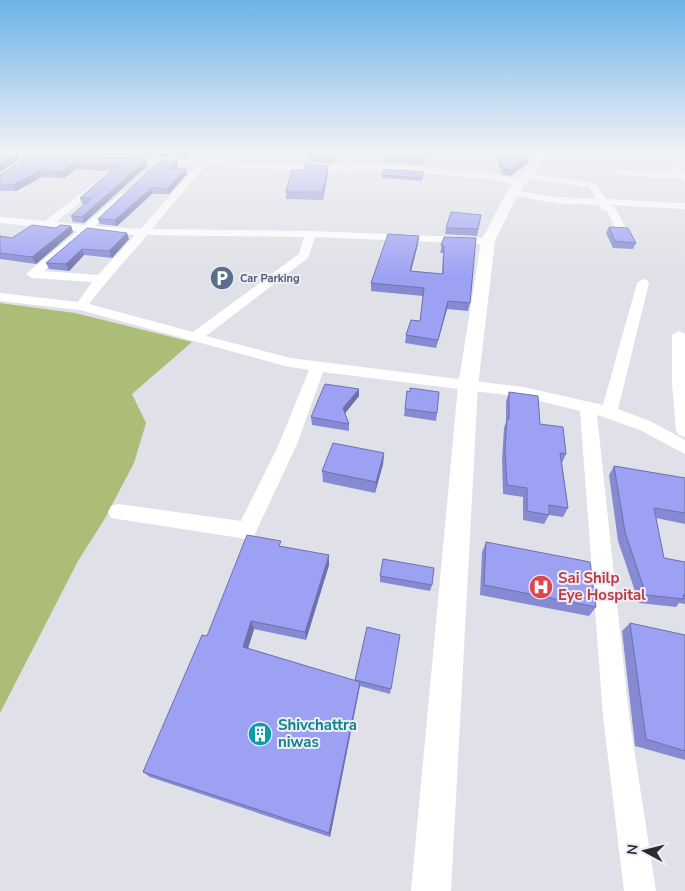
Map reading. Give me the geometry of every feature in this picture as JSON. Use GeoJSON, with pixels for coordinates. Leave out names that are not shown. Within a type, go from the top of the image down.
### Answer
{"type":"FeatureCollection","features":[{"type":"Feature","properties":{"kind":"main road"},"geometry":{"type":"LineString","coordinates":[[432,891],[468,386],[488,241],[514,194]]}},
{"type":"Feature","properties":{"kind":"street"},"geometry":{"type":"LineString","coordinates":[[47,225],[86,194]]}},
{"type":"Feature","properties":{"kind":"street"},"geometry":{"type":"LineString","coordinates":[[101,279],[32,274],[47,264],[125,194]]}},
{"type":"Feature","properties":{"kind":"street"},"geometry":{"type":"LineString","coordinates":[[81,306],[101,279],[110,273],[176,194]]}},
{"type":"Feature","properties":{"kind":"street"},"geometry":{"type":"LineString","coordinates":[[541,194],[555,200],[685,206]]}},
{"type":"Feature","properties":{"kind":"street"},"geometry":{"type":"LineString","coordinates":[[598,194],[606,208],[611,209],[621,229]]}},
{"type":"Feature","properties":{"kind":"street"},"geometry":{"type":"LineString","coordinates":[[0,220],[85,229],[144,232],[310,234],[488,241]]}},
{"type":"Feature","properties":{"kind":"street"},"geometry":{"type":"LineString","coordinates":[[194,338],[304,256],[310,234]]}},
{"type":"Feature","properties":{"kind":"street"},"geometry":{"type":"LineString","coordinates":[[640,891],[616,716],[599,410],[643,283]]}},
{"type":"Feature","properties":{"kind":"street"},"geometry":{"type":"LineString","coordinates":[[0,297],[81,306],[290,363],[523,392],[599,410],[646,426],[685,448]]}},
{"type":"Feature","properties":{"kind":"street"},"geometry":{"type":"LineString","coordinates":[[679,335],[677,360],[685,431]]}},
{"type":"Feature","properties":{"kind":"street"},"geometry":{"type":"LineString","coordinates":[[118,512],[247,530],[288,444],[318,366]]}},
{"type":"Feature","properties":{"kind":"green space"},"geometry":{"type":"Polygon","coordinates":[[[0,303],[75,313],[192,342],[132,394],[146,423],[134,463],[104,520],[78,561],[0,713],[0,303]]]}},
{"type":"Feature","properties":{"kind":"building"},"geometry":{"type":"Polygon","coordinates":[[[85,194],[108,194],[82,217],[71,216],[92,198],[80,198],[85,194]]]}},
{"type":"Feature","properties":{"kind":"building"},"geometry":{"type":"Polygon","coordinates":[[[125,194],[145,194],[115,220],[98,219],[125,194]]]}},
{"type":"Feature","properties":{"kind":"building"},"geometry":{"type":"Polygon","coordinates":[[[451,212],[481,215],[478,229],[446,228],[451,212]]]}},
{"type":"Feature","properties":{"kind":"building"},"geometry":{"type":"Polygon","coordinates":[[[32,225],[56,228],[60,225],[71,226],[32,257],[0,253],[0,236],[12,238],[32,225]]]}},
{"type":"Feature","properties":{"kind":"building"},"geometry":{"type":"Polygon","coordinates":[[[609,227],[628,228],[636,243],[615,241],[609,227]]]}},
{"type":"Feature","properties":{"kind":"building"},"geometry":{"type":"Polygon","coordinates":[[[87,228],[127,233],[109,251],[82,249],[66,264],[46,263],[87,228]]]}},
{"type":"Feature","properties":{"kind":"building"},"geometry":{"type":"Polygon","coordinates":[[[388,234],[419,236],[410,271],[443,274],[444,246],[441,246],[444,237],[476,238],[470,303],[448,301],[438,340],[406,335],[411,320],[420,321],[424,288],[371,283],[388,234]]]}},
{"type":"Feature","properties":{"kind":"building"},"geometry":{"type":"Polygon","coordinates":[[[325,384],[359,389],[343,408],[349,424],[311,417],[325,384]]]}},
{"type":"Feature","properties":{"kind":"building"},"geometry":{"type":"Polygon","coordinates":[[[410,388],[439,392],[437,413],[405,409],[407,391],[410,392],[410,388]]]}},
{"type":"Feature","properties":{"kind":"building"},"geometry":{"type":"Polygon","coordinates":[[[509,392],[538,396],[540,424],[563,427],[566,454],[560,453],[568,508],[549,505],[549,515],[527,511],[527,488],[507,485],[505,449],[507,419],[509,419],[509,392]]]}},
{"type":"Feature","properties":{"kind":"building"},"geometry":{"type":"Polygon","coordinates":[[[333,443],[384,453],[376,482],[322,471],[333,443]]]}},
{"type":"Feature","properties":{"kind":"building"},"geometry":{"type":"Polygon","coordinates":[[[614,466],[685,478],[685,513],[654,508],[664,558],[685,562],[684,599],[646,595],[625,532],[614,466]]]}},
{"type":"Feature","properties":{"kind":"building","name":"Shivchattra niwas"},"geometry":{"type":"Polygon","coordinates":[[[247,535],[281,541],[279,546],[329,555],[305,632],[251,621],[243,647],[360,682],[329,833],[143,772],[202,635],[207,636],[247,535]]]}},
{"type":"Feature","properties":{"kind":"building"},"geometry":{"type":"Polygon","coordinates":[[[486,542],[590,562],[596,607],[484,585],[486,542]]]}},
{"type":"Feature","properties":{"kind":"building"},"geometry":{"type":"Polygon","coordinates":[[[383,559],[434,568],[432,585],[380,576],[383,559]]]}},
{"type":"Feature","properties":{"kind":"building"},"geometry":{"type":"Polygon","coordinates":[[[630,623],[685,635],[685,751],[646,739],[630,623]]]}},
{"type":"Feature","properties":{"kind":"building"},"geometry":{"type":"Polygon","coordinates":[[[367,627],[400,635],[391,689],[355,680],[367,627]]]}},
{"type":"Feature","properties":{"kind":"place","name":"Car Parking"},"geometry":{"type":"Point","coordinates":[222,278]}},
{"type":"Feature","properties":{"kind":"place","name":"Sai Shilp Eye Hospital"},"geometry":{"type":"Point","coordinates":[541,587]}},
{"type":"Feature","properties":{"kind":"place","name":"Shivchattra niwas"},"geometry":{"type":"Point","coordinates":[260,734]}}]}
